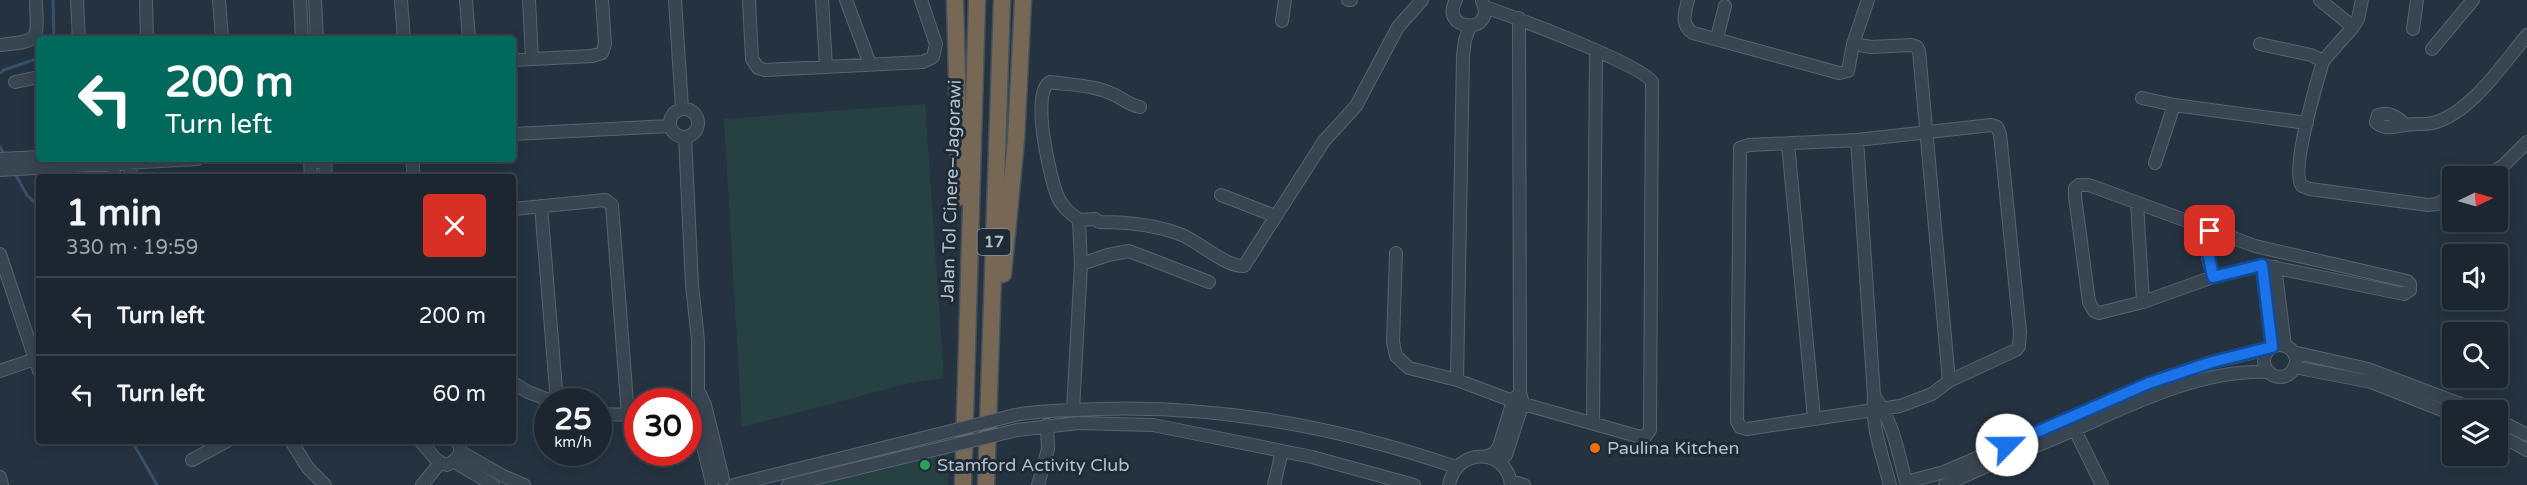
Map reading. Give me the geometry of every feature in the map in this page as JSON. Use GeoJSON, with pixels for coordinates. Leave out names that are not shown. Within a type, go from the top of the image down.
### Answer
{"type":"FeatureCollection","features":[{"type":"Feature","properties":{"kind":"highway"},"geometry":{"type":"LineString","coordinates":[[955,0],[965,384]]}},
{"type":"Feature","properties":{"kind":"highway","name":"Jalan Tol Cinere–Jagorawi"},"geometry":{"type":"LineString","coordinates":[[965,384],[977,0]]}},
{"type":"Feature","properties":{"kind":"highway","name":"17"},"geometry":{"type":"LineString","coordinates":[[986,485],[1002,0]]}},
{"type":"Feature","properties":{"kind":"highway"},"geometry":{"type":"LineString","coordinates":[[989,411],[1016,140],[1023,0]]}},
{"type":"Feature","properties":{"kind":"highway"},"geometry":{"type":"LineString","coordinates":[[1022,30],[1029,0]]}},
{"type":"Feature","properties":{"kind":"highway","name":"17"},"geometry":{"type":"LineString","coordinates":[[963,485],[965,384]]}},
{"type":"Feature","properties":{"kind":"street"},"geometry":{"type":"LineString","coordinates":[[0,45],[34,39],[36,0]]}},
{"type":"Feature","properties":{"kind":"street"},"geometry":{"type":"LineString","coordinates":[[77,0],[79,36]]}},
{"type":"Feature","properties":{"kind":"street"},"geometry":{"type":"LineString","coordinates":[[146,0],[147,36]]}},
{"type":"Feature","properties":{"kind":"street"},"geometry":{"type":"LineString","coordinates":[[219,0],[222,36]]}},
{"type":"Feature","properties":{"kind":"street"},"geometry":{"type":"LineString","coordinates":[[300,0],[302,36]]}},
{"type":"Feature","properties":{"kind":"street"},"geometry":{"type":"LineString","coordinates":[[315,0],[317,36]]}},
{"type":"Feature","properties":{"kind":"street"},"geometry":{"type":"LineString","coordinates":[[401,0],[404,36]]}},
{"type":"Feature","properties":{"kind":"street"},"geometry":{"type":"LineString","coordinates":[[466,0],[469,36]]}},
{"type":"Feature","properties":{"kind":"street"},"geometry":{"type":"LineString","coordinates":[[529,0],[532,59]]}},
{"type":"Feature","properties":{"kind":"street"},"geometry":{"type":"LineString","coordinates":[[516,60],[591,56],[602,53],[605,44],[602,0]]}},
{"type":"Feature","properties":{"kind":"street"},"geometry":{"type":"LineString","coordinates":[[675,0],[682,108]]}},
{"type":"Feature","properties":{"kind":"street"},"geometry":{"type":"LineString","coordinates":[[749,0],[752,59],[758,68],[765,70],[923,62],[933,57],[936,44],[921,0]]}},
{"type":"Feature","properties":{"kind":"street"},"geometry":{"type":"LineString","coordinates":[[822,0],[826,67]]}},
{"type":"Feature","properties":{"kind":"street"},"geometry":{"type":"LineString","coordinates":[[846,0],[870,64]]}},
{"type":"Feature","properties":{"kind":"street"},"geometry":{"type":"LineString","coordinates":[[1282,21],[1285,0]]}},
{"type":"Feature","properties":{"kind":"street"},"geometry":{"type":"LineString","coordinates":[[1140,107],[1124,102],[1115,95],[1087,87],[1050,82],[1045,86],[1041,97],[1042,131],[1057,197],[1064,208],[1078,220],[1095,219],[1099,222],[1169,231],[1185,236],[1241,267],[1247,263],[1324,141],[1356,106],[1398,27],[1422,0]]}},
{"type":"Feature","properties":{"kind":"street"},"geometry":{"type":"LineString","coordinates":[[1396,253],[1393,333],[1396,356],[1409,368],[1457,380],[1642,437],[1648,435],[1650,430],[1653,88],[1649,76],[1596,51],[1483,4],[1480,22],[1470,26],[1459,23],[1455,19],[1453,7],[1456,0]]}},
{"type":"Feature","properties":{"kind":"street"},"geometry":{"type":"LineString","coordinates":[[1688,0],[1684,15],[1686,28],[1693,33],[1843,73],[1848,71],[1853,44],[1868,0]]}},
{"type":"Feature","properties":{"kind":"street"},"geometry":{"type":"LineString","coordinates":[[2320,0],[2353,27]]}},
{"type":"Feature","properties":{"kind":"street"},"geometry":{"type":"LineString","coordinates":[[2362,0],[2358,19],[2353,27],[2323,61],[2307,123],[2298,174],[2299,183],[2304,188],[2428,205],[2442,201]]}},
{"type":"Feature","properties":{"kind":"street"},"geometry":{"type":"LineString","coordinates":[[2413,29],[2417,0]]}},
{"type":"Feature","properties":{"kind":"street"},"geometry":{"type":"LineString","coordinates":[[2432,49],[2473,0]]}},
{"type":"Feature","properties":{"kind":"street"},"geometry":{"type":"LineString","coordinates":[[1717,38],[1725,6]]}},
{"type":"Feature","properties":{"kind":"street"},"geometry":{"type":"LineString","coordinates":[[1498,462],[1506,455],[1519,399],[1519,18]]}},
{"type":"Feature","properties":{"kind":"street"},"geometry":{"type":"LineString","coordinates":[[1457,380],[1463,56],[1470,26]]}},
{"type":"Feature","properties":{"kind":"street"},"geometry":{"type":"LineString","coordinates":[[2405,124],[2434,122],[2459,110],[2479,92],[2527,35]]}},
{"type":"Feature","properties":{"kind":"street"},"geometry":{"type":"LineString","coordinates":[[1853,44],[1871,47],[1911,45],[1918,49],[1928,133],[1949,381]]}},
{"type":"Feature","properties":{"kind":"street"},"geometry":{"type":"LineString","coordinates":[[2260,44],[2311,54],[2323,61]]}},
{"type":"Feature","properties":{"kind":"street"},"geometry":{"type":"LineString","coordinates":[[1593,423],[1596,51]]}},
{"type":"Feature","properties":{"kind":"street"},"geometry":{"type":"LineString","coordinates":[[15,82],[36,78]]}},
{"type":"Feature","properties":{"kind":"street"},"geometry":{"type":"LineString","coordinates":[[2142,98],[2174,105],[2307,123]]}},
{"type":"Feature","properties":{"kind":"street"},"geometry":{"type":"LineString","coordinates":[[2155,163],[2174,105]]}},
{"type":"Feature","properties":{"kind":"street"},"geometry":{"type":"LineString","coordinates":[[682,108],[694,112],[698,124],[692,134],[685,137],[675,134],[670,126],[672,114],[682,108]]}},
{"type":"Feature","properties":{"kind":"street"},"geometry":{"type":"LineString","coordinates":[[1991,125],[1998,127],[2019,345],[2011,354],[1949,381],[1932,394],[1900,406],[1747,429],[1740,427],[1737,421],[1740,148],[1857,140],[1991,125]]}},
{"type":"Feature","properties":{"kind":"street"},"geometry":{"type":"LineString","coordinates":[[516,134],[670,126]]}},
{"type":"Feature","properties":{"kind":"street"},"geometry":{"type":"LineString","coordinates":[[685,137],[699,388]]}},
{"type":"Feature","properties":{"kind":"street"},"geometry":{"type":"LineString","coordinates":[[1857,140],[1874,396],[1879,410],[1894,433],[1908,484]]}},
{"type":"Feature","properties":{"kind":"street"},"geometry":{"type":"LineString","coordinates":[[2502,166],[2527,142]]}},
{"type":"Feature","properties":{"kind":"street"},"geometry":{"type":"LineString","coordinates":[[1788,144],[1814,418]]}},
{"type":"Feature","properties":{"kind":"street"},"geometry":{"type":"LineString","coordinates":[[0,170],[36,158]]}},
{"type":"Feature","properties":{"kind":"street"},"geometry":{"type":"LineString","coordinates":[[0,159],[24,164],[114,167]]}},
{"type":"Feature","properties":{"kind":"street"},"geometry":{"type":"LineString","coordinates":[[2079,185],[2089,185],[2137,203],[2255,246],[2404,280],[2409,282],[2409,292],[2404,294],[2262,265],[2213,277],[2143,302],[2098,313],[2091,308],[2074,192],[2079,185]]}},
{"type":"Feature","properties":{"kind":"street"},"geometry":{"type":"LineString","coordinates":[[1221,195],[1275,216]]}},
{"type":"Feature","properties":{"kind":"street"},"geometry":{"type":"LineString","coordinates":[[516,209],[605,200],[612,205],[630,388]]}},
{"type":"Feature","properties":{"kind":"street"},"geometry":{"type":"LineString","coordinates":[[2137,203],[2143,302]]}},
{"type":"Feature","properties":{"kind":"street"},"geometry":{"type":"LineString","coordinates":[[541,206],[554,388]]}},
{"type":"Feature","properties":{"kind":"street"},"geometry":{"type":"LineString","coordinates":[[1073,410],[1081,264],[1078,220]]}},
{"type":"Feature","properties":{"kind":"street"},"geometry":{"type":"LineString","coordinates":[[2210,231],[2208,252],[2213,277]]}},
{"type":"Feature","properties":{"kind":"street"},"geometry":{"type":"LineString","coordinates":[[1081,264],[1120,251],[1129,251],[1209,282]]}},
{"type":"Feature","properties":{"kind":"street"},"geometry":{"type":"LineString","coordinates":[[0,254],[36,362]]}},
{"type":"Feature","properties":{"kind":"street"},"geometry":{"type":"LineString","coordinates":[[2262,265],[2280,348],[2294,368],[2371,382],[2442,410]]}},
{"type":"Feature","properties":{"kind":"street"},"geometry":{"type":"LineString","coordinates":[[2275,267],[2280,348]]}},
{"type":"Feature","properties":{"kind":"street"},"geometry":{"type":"LineString","coordinates":[[2269,372],[2264,360],[2280,348]]}},
{"type":"Feature","properties":{"kind":"street"},"geometry":{"type":"LineString","coordinates":[[1946,485],[2160,379],[2212,362],[2280,348],[2378,372],[2451,400]]}},
{"type":"Feature","properties":{"kind":"street"},"geometry":{"type":"LineString","coordinates":[[0,371],[36,365]]}},
{"type":"Feature","properties":{"kind":"street"},"geometry":{"type":"LineString","coordinates":[[1879,410],[1876,441],[1883,455],[1890,485],[1908,484],[2198,381],[2246,371],[2269,372],[2276,376],[2284,376],[2294,368]]}},
{"type":"Feature","properties":{"kind":"street"},"geometry":{"type":"LineString","coordinates":[[516,384],[534,394]]}},
{"type":"Feature","properties":{"kind":"street"},"geometry":{"type":"LineString","coordinates":[[1486,457],[1495,453],[1499,446],[1519,399]]}},
{"type":"Feature","properties":{"kind":"street"},"geometry":{"type":"LineString","coordinates":[[702,440],[723,483],[1014,415],[1037,411],[1153,408],[1294,423],[1385,444],[1456,467]]}},
{"type":"Feature","properties":{"kind":"street"},"geometry":{"type":"LineString","coordinates":[[2072,424],[2102,485]]}},
{"type":"Feature","properties":{"kind":"street"},"geometry":{"type":"LineString","coordinates":[[1038,485],[1048,448],[1047,425]]}},
{"type":"Feature","properties":{"kind":"street"},"geometry":{"type":"LineString","coordinates":[[788,485],[1017,430],[1047,425],[1153,425],[1312,457],[1414,485]]}},
{"type":"Feature","properties":{"kind":"street"},"geometry":{"type":"LineString","coordinates":[[2508,425],[2527,435]]}},
{"type":"Feature","properties":{"kind":"street"},"geometry":{"type":"LineString","coordinates":[[2508,440],[2527,450]]}},
{"type":"Feature","properties":{"kind":"street"},"geometry":{"type":"LineString","coordinates":[[192,460],[221,444]]}},
{"type":"Feature","properties":{"kind":"street"},"geometry":{"type":"LineString","coordinates":[[293,444],[309,468],[325,485]]}},
{"type":"Feature","properties":{"kind":"street"},"geometry":{"type":"LineString","coordinates":[[433,446],[434,458],[447,465],[458,452]]}},
{"type":"Feature","properties":{"kind":"street"},"geometry":{"type":"LineString","coordinates":[[1274,485],[1282,451]]}},
{"type":"Feature","properties":{"kind":"street"},"geometry":{"type":"LineString","coordinates":[[458,452],[493,485]]}},
{"type":"Feature","properties":{"kind":"street"},"geometry":{"type":"LineString","coordinates":[[458,452],[524,485]]}},
{"type":"Feature","properties":{"kind":"street"},"geometry":{"type":"LineString","coordinates":[[1449,485],[1456,467],[1465,459],[1476,456],[1498,462],[1507,470],[1511,483],[1524,485]]}},
{"type":"Feature","properties":{"kind":"street"},"geometry":{"type":"LineString","coordinates":[[422,485],[440,463]]}},
{"type":"Feature","properties":{"kind":"street"},"geometry":{"type":"LineString","coordinates":[[0,477],[2,485]]}},
{"type":"Feature","properties":{"kind":"green space"},"geometry":{"type":"Polygon","coordinates":[[[925,104],[944,378],[910,383],[742,427],[724,119],[925,104]]]}},
{"type":"Feature","properties":{"kind":"green space","name":"Stamford Activity Club"},"geometry":{"type":"Polygon","coordinates":[[[948,454],[948,485],[809,485],[948,454]]]}},
{"type":"Feature","properties":{"kind":"waterway"},"geometry":{"type":"LineString","coordinates":[[53,0],[54,36]]}},
{"type":"Feature","properties":{"kind":"waterway"},"geometry":{"type":"LineString","coordinates":[[0,73],[36,59]]}},
{"type":"Feature","properties":{"kind":"waterway"},"geometry":{"type":"LineString","coordinates":[[0,147],[5,156]]}},
{"type":"Feature","properties":{"kind":"waterway"},"geometry":{"type":"LineString","coordinates":[[14,172],[27,195],[36,204]]}},
{"type":"Feature","properties":{"kind":"waterway"},"geometry":{"type":"LineString","coordinates":[[134,444],[157,485]]}},
{"type":"Feature","properties":{"kind":"place","name":"Paulina Kitchen"},"geometry":{"type":"Point","coordinates":[1595,448]}},
{"type":"Feature","properties":{"kind":"place","name":"Stamford Activity Club"},"geometry":{"type":"Point","coordinates":[925,465]}},
{"type":"Feature","properties":{"kind":"route"},"geometry":{"type":"LineString","coordinates":[[2007,445],[2149,383],[2212,362],[2272,347],[2262,265],[2250,266],[2213,277],[2208,252],[2210,231]]}}]}
